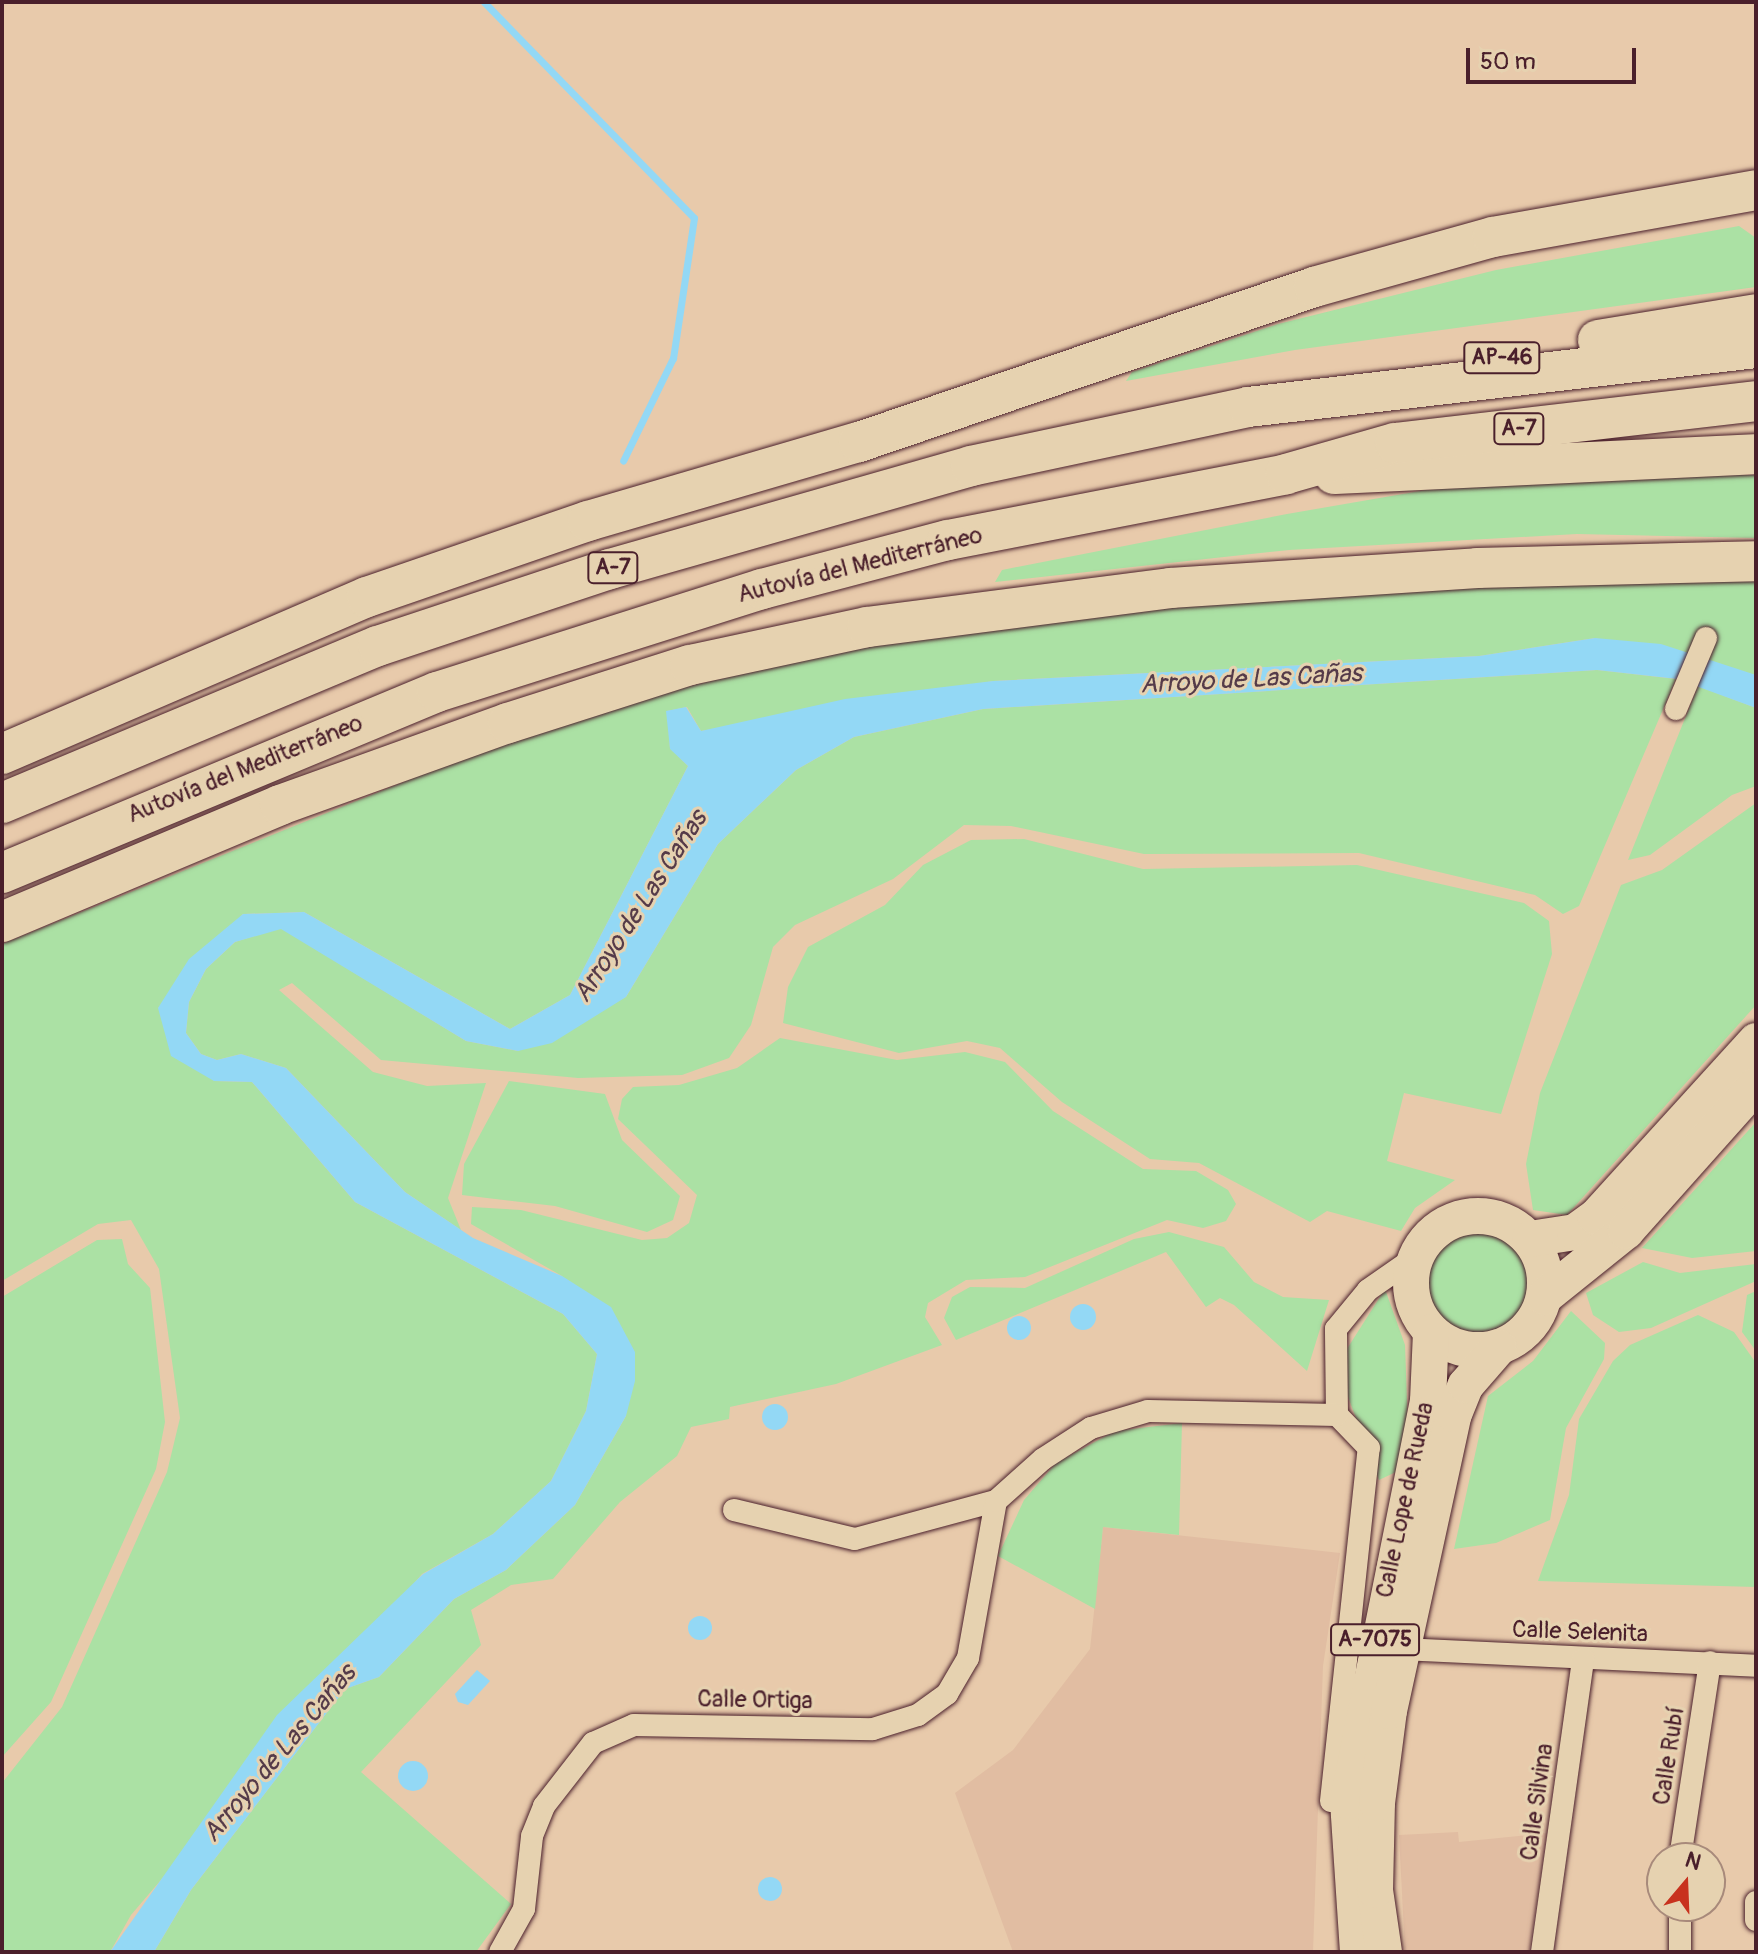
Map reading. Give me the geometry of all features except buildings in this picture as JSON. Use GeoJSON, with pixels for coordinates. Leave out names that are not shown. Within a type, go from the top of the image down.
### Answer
{"type":"FeatureCollection","features":[{"type":"Feature","properties":{"kind":"highway"},"geometry":{"type":"LineString","coordinates":[[2,754],[367,597],[588,521],[874,437],[1314,287],[1493,237],[1756,190]]}},
{"type":"Feature","properties":{"kind":"highway","name":"AP-46"},"geometry":{"type":"LineString","coordinates":[[1248,407],[1756,314]]}},
{"type":"Feature","properties":{"kind":"highway","name":"A-7"},"geometry":{"type":"LineString","coordinates":[[2,803],[378,646],[610,569],[971,466],[1248,407],[1756,348]]}},
{"type":"Feature","properties":{"kind":"highway","name":"Autovía del Mediterráneo"},"geometry":{"type":"LineString","coordinates":[[2,873],[279,753],[613,633],[948,540],[1286,474],[1395,443],[1756,401]]}},
{"type":"Feature","properties":{"kind":"highway"},"geometry":{"type":"LineString","coordinates":[[1286,474],[1756,454]]}},
{"type":"Feature","properties":{"kind":"highway"},"geometry":{"type":"LineString","coordinates":[[2,922],[280,805],[508,723],[690,665],[867,627],[1170,588],[1477,568],[1756,561]]}},
{"type":"Feature","properties":{"kind":"main road"},"geometry":{"type":"LineString","coordinates":[[1530,1239],[1575,1232],[1596,1217],[1756,1041]]}},
{"type":"Feature","properties":{"kind":"main road","name":"A-7075"},"geometry":{"type":"LineString","coordinates":[[1499,1347],[1528,1328],[1544,1297],[1626,1231],[1756,1085]]}},
{"type":"Feature","properties":{"kind":"main road"},"geometry":{"type":"LineString","coordinates":[[1499,1347],[1463,1349],[1431,1332],[1412,1297],[1414,1258],[1444,1224],[1469,1215],[1496,1217],[1530,1239],[1544,1267],[1544,1297]]}},
{"type":"Feature","properties":{"kind":"main road","name":"Calle Lope de Rueda"},"geometry":{"type":"LineString","coordinates":[[1358,1952],[1348,1801],[1428,1401],[1431,1332]]}},
{"type":"Feature","properties":{"kind":"main road","name":"Calle Lope de Rueda"},"geometry":{"type":"LineString","coordinates":[[1384,1952],[1375,1890],[1377,1803],[1402,1649],[1454,1414],[1466,1385],[1499,1347]]}},
{"type":"Feature","properties":{"kind":"main road","name":"Calle Lope de Rueda"},"geometry":{"type":"LineString","coordinates":[[1331,1801],[1338,1952]]}},
{"type":"Feature","properties":{"kind":"street"},"geometry":{"type":"LineString","coordinates":[[1676,709],[1706,638]]}},
{"type":"Feature","properties":{"kind":"street"},"geometry":{"type":"LineString","coordinates":[[734,1510],[855,1539],[996,1501],[1091,1428],[1148,1411],[1337,1415],[1336,1329],[1368,1290],[1414,1258]]}},
{"type":"Feature","properties":{"kind":"street","name":"Calle Lope de Rueda"},"geometry":{"type":"LineString","coordinates":[[1331,1801],[1369,1448],[1337,1415]]}},
{"type":"Feature","properties":{"kind":"street","name":"Calle Ortiga"},"geometry":{"type":"LineString","coordinates":[[500,1952],[524,1909],[532,1836],[544,1806],[573,1760],[603,1737],[655,1723],[873,1729],[918,1715],[947,1694],[968,1658],[996,1501]]}},
{"type":"Feature","properties":{"kind":"street","name":"Calle Selenita"},"geometry":{"type":"LineString","coordinates":[[1402,1649],[1756,1666]]}},
{"type":"Feature","properties":{"kind":"street","name":"Calle Silvina"},"geometry":{"type":"LineString","coordinates":[[1542,1952],[1583,1659]]}},
{"type":"Feature","properties":{"kind":"street","name":"Calle Rubí"},"geometry":{"type":"LineString","coordinates":[[1682,1842],[1710,1662]]}},
{"type":"Feature","properties":{"kind":"street"},"geometry":{"type":"LineString","coordinates":[[1756,1902],[1756,1920]]}},
{"type":"Feature","properties":{"kind":"street"},"geometry":{"type":"LineString","coordinates":[[1680,1922],[1680,1952]]}},
{"type":"Feature","properties":{"kind":"shaded area"},"geometry":{"type":"Polygon","coordinates":[[[1103,1527],[1340,1553],[1323,1666],[1313,1952],[1013,1952],[955,1793],[1013,1750],[1090,1649],[1103,1527]]]}},
{"type":"Feature","properties":{"kind":"shaded area"},"geometry":{"type":"Polygon","coordinates":[[[1458,1832],[1459,1842],[1547,1833],[1529,1952],[1405,1952],[1399,1835],[1458,1832]]]}},
{"type":"Feature","properties":{"kind":"green space"},"geometry":{"type":"Polygon","coordinates":[[[1739,226],[1756,238],[1756,287],[1295,350],[1126,381],[1132,372],[1278,324],[1496,270],[1739,226]]]}},
{"type":"Feature","properties":{"kind":"green space"},"geometry":{"type":"Polygon","coordinates":[[[1618,475],[1756,475],[1756,538],[1577,534],[1289,550],[995,582],[1002,570],[1287,514],[1449,486],[1618,475]]]}},
{"type":"Feature","properties":{"kind":"green space"},"geometry":{"type":"Polygon","coordinates":[[[1756,572],[1756,675],[1595,638],[1479,656],[993,681],[701,731],[687,707],[667,711],[670,748],[688,766],[570,995],[510,1029],[304,912],[243,914],[158,1008],[214,1081],[252,1082],[355,1202],[563,1314],[597,1354],[586,1411],[551,1481],[493,1534],[422,1574],[131,1915],[110,1952],[2,1952],[2,1783],[62,1707],[167,1472],[180,1418],[159,1269],[131,1220],[98,1224],[2,1281],[2,944],[572,714],[905,635],[1297,595],[1756,572]]]}},
{"type":"Feature","properties":{"kind":"green space"},"geometry":{"type":"Polygon","coordinates":[[[1597,670],[1676,679],[1579,906],[1563,914],[1535,895],[1359,853],[1144,854],[1011,826],[964,825],[893,879],[795,925],[773,947],[751,1025],[729,1058],[682,1075],[578,1078],[381,1060],[292,983],[279,990],[373,1072],[427,1086],[486,1083],[448,1198],[461,1230],[405,1192],[286,1068],[241,1054],[217,1060],[201,1054],[186,1033],[189,1002],[206,969],[235,942],[281,928],[466,1041],[518,1051],[626,997],[718,844],[796,770],[854,737],[983,709],[1597,670]]]}},
{"type":"Feature","properties":{"kind":"green space"},"geometry":{"type":"Polygon","coordinates":[[[1698,686],[1756,708],[1756,786],[1732,795],[1650,855],[1628,860],[1698,686]]]}},
{"type":"Feature","properties":{"kind":"green space"},"geometry":{"type":"Polygon","coordinates":[[[1756,803],[1756,1005],[1567,1215],[1533,1210],[1526,1164],[1540,1093],[1621,885],[1662,870],[1756,803]]]}},
{"type":"Feature","properties":{"kind":"green space"},"geometry":{"type":"Polygon","coordinates":[[[1024,839],[1143,869],[1357,865],[1524,903],[1549,921],[1552,954],[1501,1114],[1404,1093],[1387,1161],[1455,1180],[1415,1208],[1401,1231],[1327,1211],[1310,1222],[1199,1163],[1150,1159],[1062,1102],[1000,1048],[967,1041],[899,1053],[783,1023],[788,987],[808,947],[885,905],[923,865],[971,840],[1024,839]]]}},
{"type":"Feature","properties":{"kind":"green space"},"geometry":{"type":"Polygon","coordinates":[[[780,1038],[897,1060],[965,1052],[1005,1062],[1053,1111],[1143,1169],[1196,1171],[1228,1190],[1236,1204],[1226,1221],[1203,1228],[1167,1220],[1025,1277],[966,1280],[928,1303],[925,1317],[942,1345],[836,1384],[730,1407],[729,1419],[691,1427],[677,1456],[620,1502],[553,1579],[511,1585],[471,1610],[481,1645],[361,1772],[511,1904],[476,1952],[154,1952],[191,1890],[345,1689],[379,1677],[454,1599],[506,1570],[575,1505],[626,1416],[562,1276],[471,1224],[472,1207],[521,1210],[642,1240],[667,1238],[689,1223],[697,1195],[618,1119],[622,1099],[633,1087],[679,1085],[737,1068],[780,1038]]]}},
{"type":"Feature","properties":{"kind":"green space"},"geometry":{"type":"Polygon","coordinates":[[[509,1081],[605,1094],[622,1140],[680,1196],[673,1220],[647,1232],[555,1206],[462,1195],[464,1164],[509,1081]]]}},
{"type":"Feature","properties":{"kind":"green space"},"geometry":{"type":"Polygon","coordinates":[[[1756,1122],[1756,1251],[1692,1258],[1642,1248],[1756,1122]]]}},
{"type":"Feature","properties":{"kind":"green space"},"geometry":{"type":"Polygon","coordinates":[[[1477,1229],[1497,1233],[1520,1252],[1529,1281],[1525,1301],[1506,1324],[1477,1333],[1457,1329],[1434,1310],[1425,1281],[1429,1261],[1448,1238],[1477,1229]]]}},
{"type":"Feature","properties":{"kind":"green space"},"geometry":{"type":"Polygon","coordinates":[[[1169,1232],[1224,1247],[1254,1282],[1283,1297],[1329,1300],[1307,1371],[1234,1305],[1220,1298],[1206,1307],[1166,1252],[956,1340],[944,1318],[952,1297],[970,1287],[1025,1288],[1134,1239],[1169,1232]]]}},
{"type":"Feature","properties":{"kind":"green space"},"geometry":{"type":"Polygon","coordinates":[[[122,1239],[128,1264],[150,1288],[165,1422],[156,1469],[51,1702],[2,1757],[2,1297],[97,1240],[122,1239]]]}},
{"type":"Feature","properties":{"kind":"green space"},"geometry":{"type":"Polygon","coordinates":[[[1643,1262],[1680,1273],[1756,1264],[1756,1281],[1651,1328],[1619,1332],[1593,1315],[1586,1293],[1643,1262]]]}},
{"type":"Feature","properties":{"kind":"green space"},"geometry":{"type":"Polygon","coordinates":[[[1385,1289],[1405,1345],[1408,1428],[1398,1471],[1379,1480],[1347,1394],[1345,1352],[1385,1289]]]}},
{"type":"Feature","properties":{"kind":"green space"},"geometry":{"type":"Polygon","coordinates":[[[1756,1291],[1756,1351],[1742,1332],[1747,1295],[1756,1291]]]}},
{"type":"Feature","properties":{"kind":"green space"},"geometry":{"type":"Polygon","coordinates":[[[1571,1311],[1605,1343],[1604,1359],[1566,1428],[1550,1520],[1496,1543],[1454,1549],[1488,1396],[1533,1361],[1571,1311]]]}},
{"type":"Feature","properties":{"kind":"green space"},"geometry":{"type":"Polygon","coordinates":[[[1698,1315],[1734,1332],[1756,1363],[1756,1587],[1538,1581],[1569,1495],[1579,1419],[1613,1361],[1630,1345],[1698,1315]]]}},
{"type":"Feature","properties":{"kind":"green space"},"geometry":{"type":"Polygon","coordinates":[[[1182,1423],[1179,1535],[1103,1527],[1095,1609],[998,1556],[1024,1500],[1056,1463],[1115,1431],[1182,1423]]]}},
{"type":"Feature","properties":{"kind":"water","name":"Arroyo de Las Cañas"},"geometry":{"type":"Polygon","coordinates":[[[1595,638],[1661,644],[1756,675],[1756,708],[1677,679],[1597,670],[983,709],[854,737],[796,770],[718,844],[626,997],[552,1043],[518,1051],[466,1041],[281,929],[235,942],[206,969],[189,1002],[186,1033],[201,1054],[217,1060],[241,1054],[286,1068],[405,1192],[473,1238],[562,1276],[611,1307],[635,1352],[635,1381],[626,1416],[575,1505],[506,1570],[454,1599],[379,1677],[345,1689],[191,1890],[154,1952],[110,1952],[277,1715],[423,1574],[493,1534],[551,1481],[586,1411],[597,1354],[563,1314],[355,1202],[252,1082],[214,1081],[171,1056],[158,1008],[189,959],[243,914],[304,912],[510,1029],[570,995],[688,766],[670,749],[666,711],[686,707],[701,731],[845,699],[993,681],[1479,656],[1595,638]]]}},
{"type":"Feature","properties":{"kind":"water"},"geometry":{"type":"Polygon","coordinates":[[[1083,1304],[1092,1308],[1096,1317],[1092,1326],[1083,1330],[1074,1326],[1070,1317],[1074,1308],[1083,1304]]]}},
{"type":"Feature","properties":{"kind":"water"},"geometry":{"type":"Polygon","coordinates":[[[1014,1316],[1024,1316],[1031,1323],[1031,1333],[1024,1340],[1014,1340],[1007,1333],[1007,1323],[1014,1316]]]}},
{"type":"Feature","properties":{"kind":"water"},"geometry":{"type":"Polygon","coordinates":[[[775,1404],[784,1408],[788,1417],[784,1426],[775,1430],[766,1426],[762,1417],[766,1408],[775,1404]]]}},
{"type":"Feature","properties":{"kind":"water"},"geometry":{"type":"Polygon","coordinates":[[[700,1616],[708,1620],[712,1628],[708,1636],[700,1640],[692,1636],[688,1628],[692,1620],[700,1616]]]}},
{"type":"Feature","properties":{"kind":"water"},"geometry":{"type":"Polygon","coordinates":[[[477,1670],[490,1681],[468,1705],[458,1702],[455,1694],[477,1670]]]}},
{"type":"Feature","properties":{"kind":"water"},"geometry":{"type":"Polygon","coordinates":[[[413,1761],[423,1766],[428,1776],[423,1786],[413,1791],[403,1786],[398,1776],[403,1766],[413,1761]]]}},
{"type":"Feature","properties":{"kind":"water"},"geometry":{"type":"Polygon","coordinates":[[[770,1877],[779,1880],[782,1889],[779,1898],[770,1901],[761,1898],[758,1889],[761,1880],[770,1877]]]}},
{"type":"Feature","properties":{"kind":"waterway"},"geometry":{"type":"LineString","coordinates":[[484,2],[694,218],[673,358],[623,461]]}}]}
